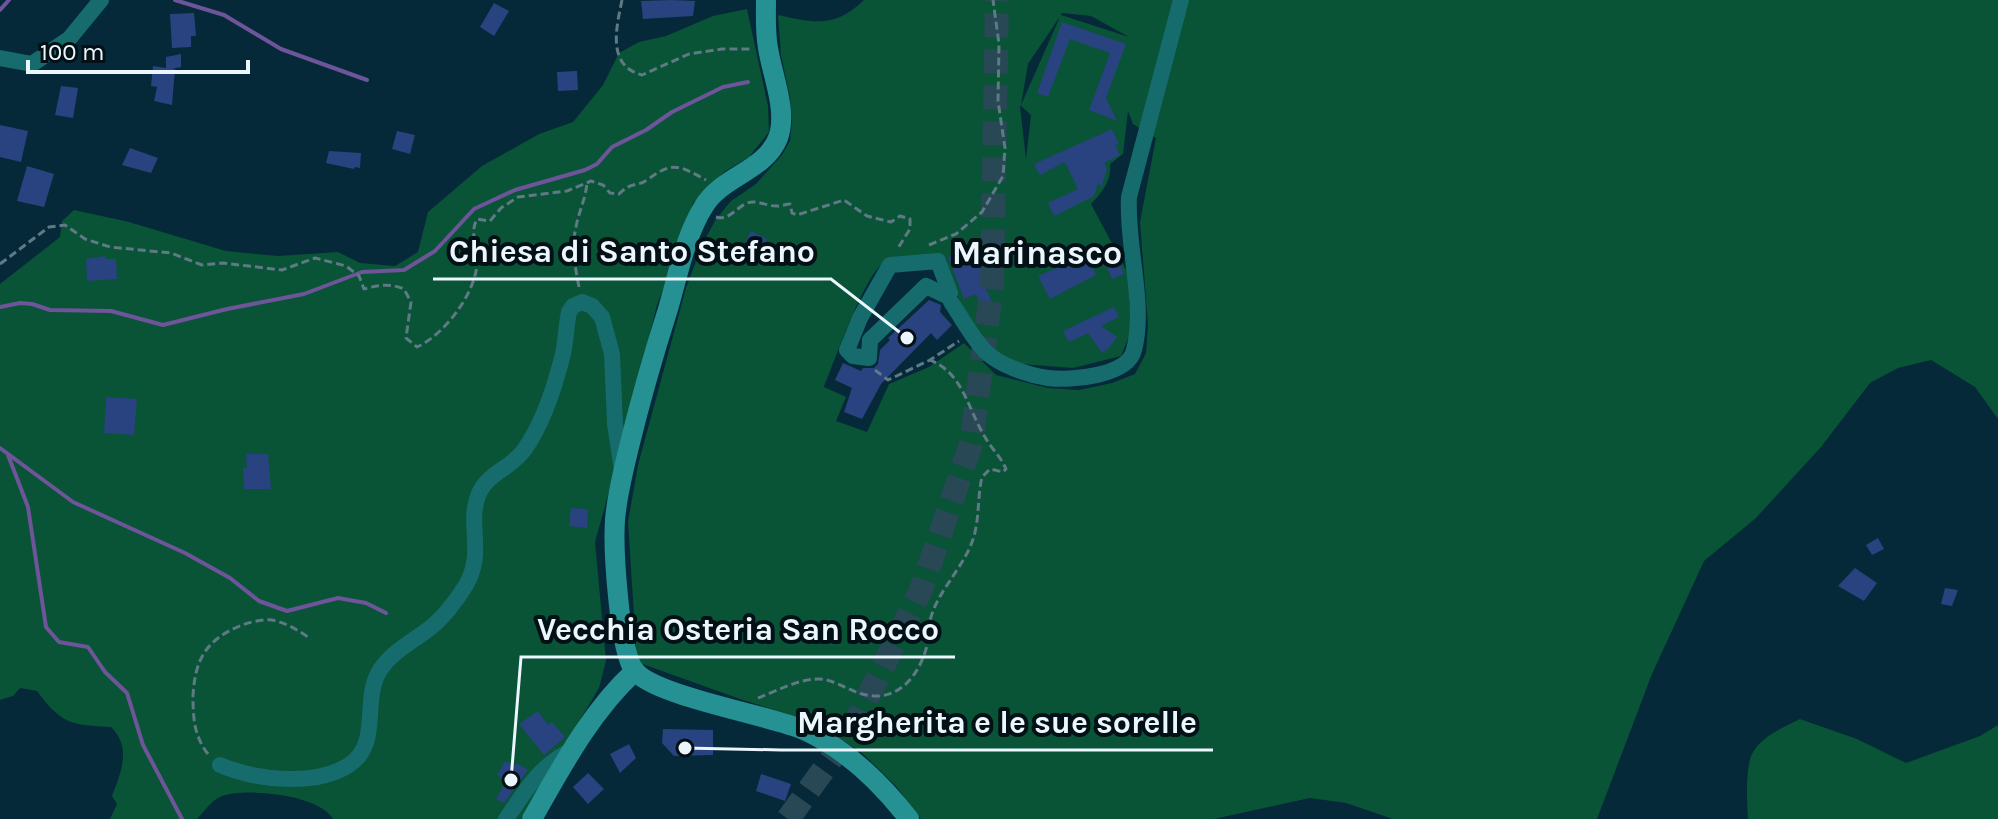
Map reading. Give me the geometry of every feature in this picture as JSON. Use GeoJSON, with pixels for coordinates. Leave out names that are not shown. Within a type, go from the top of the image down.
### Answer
{"type":"FeatureCollection","features":[{"type":"Feature","properties":{"kind":"street"},"geometry":{"type":"LineString","coordinates":[[0,58],[32,64],[69,39],[101,0]]}},
{"type":"Feature","properties":{"kind":"street"},"geometry":{"type":"LineString","coordinates":[[766,0],[768,47],[781,127],[777,139],[762,159],[718,189],[706,202],[693,226],[644,387],[615,520],[625,644],[635,671],[649,681],[676,692],[783,722],[825,742],[877,781],[909,819]]}},
{"type":"Feature","properties":{"kind":"street"},"geometry":{"type":"LineString","coordinates":[[951,302],[987,352],[1002,363],[1048,378],[1106,373],[1130,360],[1137,335],[1137,316],[1127,224],[1129,197],[1181,0]]}},
{"type":"Feature","properties":{"kind":"street"},"geometry":{"type":"LineString","coordinates":[[938,261],[950,293],[947,296],[926,286],[870,340],[869,358],[853,356],[847,350],[860,318],[890,265],[938,261]]}},
{"type":"Feature","properties":{"kind":"street"},"geometry":{"type":"LineString","coordinates":[[220,765],[244,775],[302,778],[346,767],[362,753],[368,737],[372,696],[379,671],[398,650],[437,622],[466,584],[477,550],[473,515],[478,495],[492,475],[515,461],[526,448],[554,382],[563,353],[569,312],[582,302],[592,306],[602,317],[612,354],[615,424],[623,475]]}},
{"type":"Feature","properties":{"kind":"street"},"geometry":{"type":"LineString","coordinates":[[532,819],[574,749],[613,694],[635,671]]}},
{"type":"Feature","properties":{"kind":"street"},"geometry":{"type":"LineString","coordinates":[[506,819],[550,761],[574,749]]}},
{"type":"Feature","properties":{"kind":"path"},"geometry":{"type":"LineString","coordinates":[[622,0],[617,44],[619,62],[630,72],[642,75],[689,54],[768,47]]}},
{"type":"Feature","properties":{"kind":"path"},"geometry":{"type":"LineString","coordinates":[[923,248],[956,234],[982,212],[1003,176],[1005,148],[998,101],[999,44],[993,0]]}},
{"type":"Feature","properties":{"kind":"path"},"geometry":{"type":"LineString","coordinates":[[0,264],[55,225],[65,225],[85,239],[110,247],[171,253],[202,265],[223,263],[282,270],[315,258],[346,266],[359,276],[364,289],[374,285],[395,285],[404,289],[411,302],[406,338],[417,347],[442,327],[470,293],[476,278],[478,256],[473,236],[477,219],[490,221],[501,208],[518,197],[567,191],[596,181],[610,193],[619,194],[633,183],[645,182],[659,169],[667,167],[697,175],[718,189]]}},
{"type":"Feature","properties":{"kind":"path"},"geometry":{"type":"LineString","coordinates":[[582,302],[573,256],[575,229],[587,182]]}},
{"type":"Feature","properties":{"kind":"path"},"geometry":{"type":"LineString","coordinates":[[718,210],[716,218],[721,219],[747,202],[774,206],[787,202],[792,213],[797,215],[844,200],[867,216],[882,221],[891,222],[900,216],[910,219],[912,225],[896,254]]}},
{"type":"Feature","properties":{"kind":"path"},"geometry":{"type":"LineString","coordinates":[[869,358],[870,365],[888,380],[930,360],[972,333]]}},
{"type":"Feature","properties":{"kind":"path"},"geometry":{"type":"LineString","coordinates":[[732,709],[815,679],[832,681],[850,692],[877,696],[891,694],[912,678],[923,659],[929,639],[930,619],[937,602],[962,565],[973,541],[979,517],[982,477],[990,469],[1003,472],[1006,469],[978,425],[965,392],[948,369],[930,360]]}},
{"type":"Feature","properties":{"kind":"path"},"geometry":{"type":"LineString","coordinates":[[220,765],[211,758],[195,732],[194,682],[203,653],[216,638],[251,622],[270,620],[285,624],[311,639]]}},
{"type":"Feature","properties":{"kind":"green space"},"geometry":{"type":"Polygon","coordinates":[[[864,0],[1998,0],[1998,419],[1975,387],[1931,360],[1898,368],[1870,383],[1821,447],[1756,518],[1704,561],[1652,674],[1597,819],[1393,819],[1346,803],[1310,798],[1214,819],[921,819],[895,785],[861,752],[813,722],[637,662],[628,522],[638,465],[686,288],[702,245],[716,219],[731,201],[756,184],[782,155],[790,141],[790,98],[781,55],[778,15],[824,21],[853,9],[864,0]],[[1061,15],[1129,37],[1091,16],[1061,15]],[[1059,18],[1028,64],[1021,105],[1059,18]],[[1020,106],[1026,159],[1031,115],[1020,106]],[[1128,111],[1123,154],[1110,164],[1105,186],[1091,204],[1138,292],[1129,301],[1133,327],[1121,356],[1073,368],[1020,364],[983,354],[939,254],[896,258],[876,270],[868,283],[824,387],[846,397],[836,421],[867,432],[889,384],[929,367],[964,343],[996,375],[1048,388],[1079,390],[1135,374],[1146,353],[1148,325],[1140,222],[1156,138],[1133,124],[1128,111]]]}},
{"type":"Feature","properties":{"kind":"green space"},"geometry":{"type":"Polygon","coordinates":[[[747,9],[768,106],[769,132],[749,157],[724,172],[693,203],[657,305],[595,542],[606,661],[599,688],[521,819],[333,819],[325,810],[297,798],[246,793],[220,797],[197,819],[110,819],[117,804],[112,796],[123,760],[121,743],[111,727],[68,721],[53,710],[37,691],[20,688],[13,696],[0,700],[0,284],[60,237],[62,221],[74,210],[129,222],[226,251],[278,256],[338,252],[360,263],[395,266],[418,252],[428,212],[482,166],[539,134],[573,122],[603,85],[619,53],[639,42],[666,36],[713,16],[747,9]]]}},
{"type":"Feature","properties":{"kind":"green space"},"geometry":{"type":"Polygon","coordinates":[[[1800,719],[1857,739],[1906,763],[1980,736],[1998,725],[1998,819],[1748,819],[1747,777],[1752,754],[1767,737],[1800,719]]]}},
{"type":"Feature","properties":{"kind":"building"},"geometry":{"type":"Polygon","coordinates":[[[641,1],[695,1],[693,16],[643,19],[641,1]]]}},
{"type":"Feature","properties":{"kind":"building"},"geometry":{"type":"Polygon","coordinates":[[[494,3],[509,11],[494,36],[480,27],[494,3]]]}},
{"type":"Feature","properties":{"kind":"building"},"geometry":{"type":"Polygon","coordinates":[[[194,13],[196,36],[191,36],[191,47],[172,48],[170,14],[194,13]]]}},
{"type":"Feature","properties":{"kind":"building"},"geometry":{"type":"Polygon","coordinates":[[[1062,22],[1126,44],[1106,98],[1117,121],[1089,110],[1110,53],[1070,39],[1048,97],[1037,93],[1062,22]]]}},
{"type":"Feature","properties":{"kind":"building"},"geometry":{"type":"Polygon","coordinates":[[[181,54],[181,67],[171,69],[175,69],[172,105],[154,101],[157,87],[151,86],[153,66],[166,68],[166,57],[181,54]]]}},
{"type":"Feature","properties":{"kind":"building"},"geometry":{"type":"Polygon","coordinates":[[[577,71],[578,90],[558,91],[557,72],[577,71]]]}},
{"type":"Feature","properties":{"kind":"building"},"geometry":{"type":"Polygon","coordinates":[[[61,86],[78,88],[73,118],[55,115],[61,86]]]}},
{"type":"Feature","properties":{"kind":"building"},"geometry":{"type":"Polygon","coordinates":[[[0,125],[28,131],[21,162],[0,157],[0,125]]]}},
{"type":"Feature","properties":{"kind":"building"},"geometry":{"type":"Polygon","coordinates":[[[1112,129],[1120,155],[1104,163],[1107,169],[1102,186],[1098,183],[1094,196],[1054,216],[1048,203],[1078,189],[1065,162],[1040,175],[1034,164],[1112,129]]]}},
{"type":"Feature","properties":{"kind":"building"},"geometry":{"type":"Polygon","coordinates":[[[397,131],[415,135],[410,154],[392,149],[397,131]]]}},
{"type":"Feature","properties":{"kind":"building"},"geometry":{"type":"Polygon","coordinates":[[[130,148],[158,158],[151,173],[122,165],[130,148]]]}},
{"type":"Feature","properties":{"kind":"building"},"geometry":{"type":"Polygon","coordinates":[[[329,151],[361,153],[360,168],[326,163],[329,151]]]}},
{"type":"Feature","properties":{"kind":"building"},"geometry":{"type":"Polygon","coordinates":[[[27,166],[54,174],[44,207],[17,201],[27,166]]]}},
{"type":"Feature","properties":{"kind":"building"},"geometry":{"type":"Polygon","coordinates":[[[751,231],[767,239],[758,257],[742,250],[751,231]]]}},
{"type":"Feature","properties":{"kind":"building"},"geometry":{"type":"Polygon","coordinates":[[[982,241],[1001,282],[986,289],[998,315],[987,320],[976,294],[964,299],[948,257],[982,241]]]}},
{"type":"Feature","properties":{"kind":"building"},"geometry":{"type":"Polygon","coordinates":[[[1087,254],[1096,275],[1050,299],[1038,276],[1087,254]]]}},
{"type":"Feature","properties":{"kind":"building"},"geometry":{"type":"Polygon","coordinates":[[[106,256],[106,259],[116,259],[117,279],[87,281],[86,259],[106,256]]]}},
{"type":"Feature","properties":{"kind":"building"},"geometry":{"type":"Polygon","coordinates":[[[1119,262],[1124,274],[1112,279],[1107,268],[1119,262]]]}},
{"type":"Feature","properties":{"kind":"building"},"geometry":{"type":"Polygon","coordinates":[[[929,300],[941,305],[940,312],[952,325],[937,340],[931,333],[881,384],[862,419],[844,412],[852,388],[835,380],[843,363],[861,371],[863,368],[874,368],[878,364],[880,350],[890,340],[888,338],[929,300]]]}},
{"type":"Feature","properties":{"kind":"building"},"geometry":{"type":"Polygon","coordinates":[[[1114,307],[1119,317],[1101,326],[1117,337],[1109,348],[1102,353],[1088,333],[1069,342],[1063,331],[1114,307]]]}},
{"type":"Feature","properties":{"kind":"building"},"geometry":{"type":"Polygon","coordinates":[[[106,397],[137,399],[134,435],[104,433],[106,397]]]}},
{"type":"Feature","properties":{"kind":"building"},"geometry":{"type":"Polygon","coordinates":[[[246,454],[268,454],[271,489],[244,489],[246,454]]]}},
{"type":"Feature","properties":{"kind":"building"},"geometry":{"type":"Polygon","coordinates":[[[571,508],[588,509],[587,528],[569,526],[571,508]]]}},
{"type":"Feature","properties":{"kind":"building"},"geometry":{"type":"Polygon","coordinates":[[[1878,538],[1884,549],[1872,555],[1866,545],[1878,538]]]}},
{"type":"Feature","properties":{"kind":"building"},"geometry":{"type":"Polygon","coordinates":[[[1855,568],[1877,583],[1864,601],[1838,586],[1855,568]]]}},
{"type":"Feature","properties":{"kind":"building"},"geometry":{"type":"Polygon","coordinates":[[[1945,588],[1958,590],[1952,606],[1941,604],[1945,588]]]}},
{"type":"Feature","properties":{"kind":"building"},"geometry":{"type":"Polygon","coordinates":[[[538,711],[548,725],[552,722],[565,737],[544,755],[519,724],[538,711]]]}},
{"type":"Feature","properties":{"kind":"building"},"geometry":{"type":"Polygon","coordinates":[[[663,729],[713,730],[713,755],[674,756],[662,743],[663,729]]]}},
{"type":"Feature","properties":{"kind":"building"},"geometry":{"type":"Polygon","coordinates":[[[629,744],[636,758],[620,773],[610,754],[629,744]]]}},
{"type":"Feature","properties":{"kind":"building"},"geometry":{"type":"Polygon","coordinates":[[[505,761],[515,766],[517,763],[528,770],[504,803],[496,799],[506,781],[497,775],[505,761]]]}},
{"type":"Feature","properties":{"kind":"building"},"geometry":{"type":"Polygon","coordinates":[[[588,773],[604,789],[588,804],[573,787],[588,773]]]}},
{"type":"Feature","properties":{"kind":"building"},"geometry":{"type":"Polygon","coordinates":[[[761,774],[791,784],[785,801],[756,791],[761,774]]]}},
{"type":"Feature","properties":{"kind":"waterway"},"geometry":{"type":"LineString","coordinates":[[0,10],[9,0]]}},
{"type":"Feature","properties":{"kind":"waterway"},"geometry":{"type":"LineString","coordinates":[[175,0],[224,15],[281,49],[367,80]]}},
{"type":"Feature","properties":{"kind":"waterway"},"geometry":{"type":"LineString","coordinates":[[0,307],[20,303],[50,310],[111,311],[163,325],[304,294],[362,272],[404,270],[435,251],[474,209],[515,190],[585,170],[597,164],[612,147],[646,130],[672,112],[723,87],[748,82]]}},
{"type":"Feature","properties":{"kind":"waterway"},"geometry":{"type":"LineString","coordinates":[[0,448],[73,502],[185,553],[230,578],[259,601],[287,611],[338,598],[366,603],[386,613]]}},
{"type":"Feature","properties":{"kind":"waterway"},"geometry":{"type":"LineString","coordinates":[[8,455],[28,507],[46,627],[59,642],[88,647],[105,672],[127,693],[143,745],[182,819]]}},
{"type":"Feature","properties":{"kind":"tunnel"},"geometry":{"type":"LineString","coordinates":[[788,819],[850,733],[921,590],[971,444],[992,285],[997,0]]}},
{"type":"Feature","properties":{"kind":"place","name":"Chiesa di Santo Stefano"},"geometry":{"type":"Point","coordinates":[907,338]}},
{"type":"Feature","properties":{"kind":"place","name":"Margherita e le sue sorelle"},"geometry":{"type":"Point","coordinates":[685,748]}},
{"type":"Feature","properties":{"kind":"place","name":"Vecchia Osteria San Rocco"},"geometry":{"type":"Point","coordinates":[511,780]}},
{"type":"Feature","properties":{"kind":"district","name":"Marinasco"},"geometry":{"type":"Point","coordinates":[1037,253]}}]}
